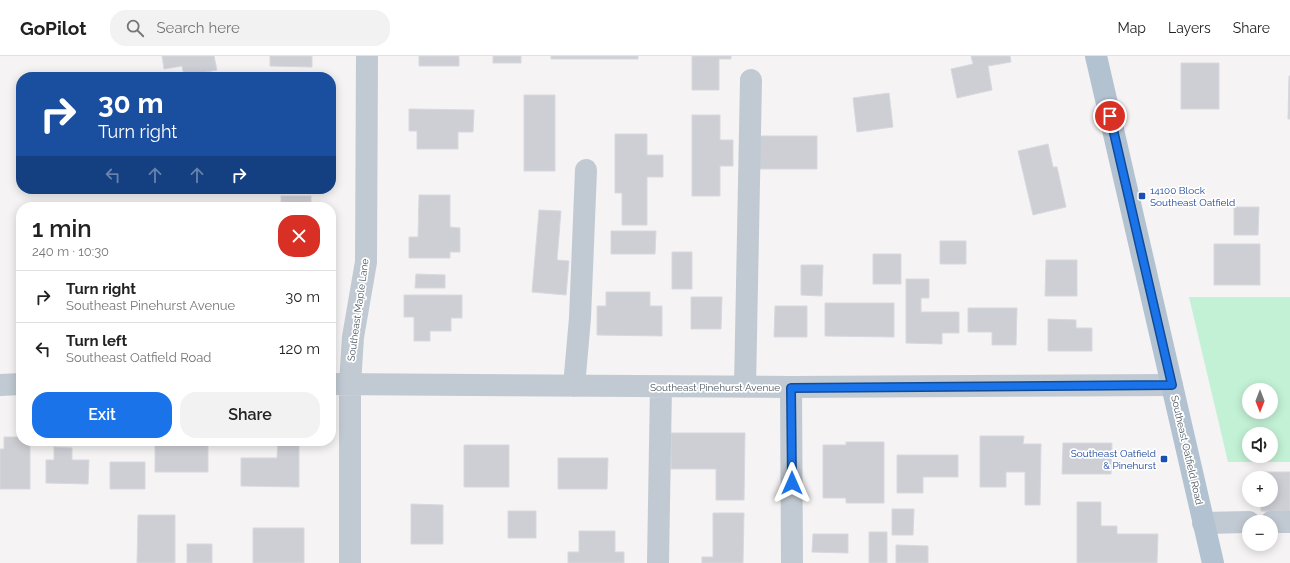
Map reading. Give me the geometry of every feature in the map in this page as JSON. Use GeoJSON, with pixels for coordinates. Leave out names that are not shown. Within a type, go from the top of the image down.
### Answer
{"type":"FeatureCollection","features":[{"type":"Feature","properties":{"kind":"main road","name":"Southeast Oatfield Road"},"geometry":{"type":"LineString","coordinates":[[1096,56],[1213,563]]}},
{"type":"Feature","properties":{"kind":"street","name":"Southeast Maple Lane"},"geometry":{"type":"LineString","coordinates":[[350,563],[340,384],[352,337],[366,262],[367,56]]}},
{"type":"Feature","properties":{"kind":"street"},"geometry":{"type":"LineString","coordinates":[[745,387],[751,80]]}},
{"type":"Feature","properties":{"kind":"street"},"geometry":{"type":"LineString","coordinates":[[574,386],[580,318],[586,170]]}},
{"type":"Feature","properties":{"kind":"street"},"geometry":{"type":"LineString","coordinates":[[0,385],[16,384]]}},
{"type":"Feature","properties":{"kind":"street","name":"Southeast Pinehurst Avenue"},"geometry":{"type":"LineString","coordinates":[[340,384],[791,388],[1172,385]]}},
{"type":"Feature","properties":{"kind":"street"},"geometry":{"type":"LineString","coordinates":[[658,563],[660,386]]}},
{"type":"Feature","properties":{"kind":"street"},"geometry":{"type":"LineString","coordinates":[[791,388],[792,563]]}},
{"type":"Feature","properties":{"kind":"street"},"geometry":{"type":"LineString","coordinates":[[1203,523],[1242,522]]}},
{"type":"Feature","properties":{"kind":"street"},"geometry":{"type":"LineString","coordinates":[[1278,522],[1290,522]]}},
{"type":"Feature","properties":{"kind":"green space"},"geometry":{"type":"Polygon","coordinates":[[[1189,297],[1290,297],[1290,462],[1278,462],[1278,427],[1242,427],[1242,462],[1228,462],[1189,297]]]}},
{"type":"Feature","properties":{"kind":"building"},"geometry":{"type":"Polygon","coordinates":[[[162,56],[214,56],[217,70],[206,72],[183,72],[182,66],[164,69],[162,56]]]}},
{"type":"Feature","properties":{"kind":"building"},"geometry":{"type":"Polygon","coordinates":[[[270,56],[312,56],[312,67],[270,66],[270,56]]]}},
{"type":"Feature","properties":{"kind":"building"},"geometry":{"type":"Polygon","coordinates":[[[419,56],[459,56],[459,66],[419,66],[419,56]]]}},
{"type":"Feature","properties":{"kind":"building"},"geometry":{"type":"Polygon","coordinates":[[[493,56],[521,56],[521,63],[493,63],[493,56]]]}},
{"type":"Feature","properties":{"kind":"building"},"geometry":{"type":"Polygon","coordinates":[[[551,56],[638,56],[638,59],[551,59],[551,56]]]}},
{"type":"Feature","properties":{"kind":"building"},"geometry":{"type":"Polygon","coordinates":[[[692,56],[731,56],[731,59],[719,59],[719,90],[692,90],[692,56]]]}},
{"type":"Feature","properties":{"kind":"building"},"geometry":{"type":"Polygon","coordinates":[[[971,56],[1010,56],[1011,62],[988,66],[992,90],[957,98],[951,69],[973,64],[971,56]]]}},
{"type":"Feature","properties":{"kind":"building"},"geometry":{"type":"Polygon","coordinates":[[[1181,63],[1219,63],[1219,109],[1181,109],[1181,63]]]}},
{"type":"Feature","properties":{"kind":"building"},"geometry":{"type":"Polygon","coordinates":[[[1289,76],[1290,119],[1288,119],[1289,76]]]}},
{"type":"Feature","properties":{"kind":"building"},"geometry":{"type":"Polygon","coordinates":[[[889,93],[893,127],[857,132],[853,98],[889,93]]]}},
{"type":"Feature","properties":{"kind":"building"},"geometry":{"type":"Polygon","coordinates":[[[524,95],[555,95],[555,171],[524,171],[524,95]]]}},
{"type":"Feature","properties":{"kind":"building"},"geometry":{"type":"Polygon","coordinates":[[[409,109],[474,110],[473,132],[458,132],[458,149],[417,149],[417,131],[409,131],[409,109]]]}},
{"type":"Feature","properties":{"kind":"building"},"geometry":{"type":"Polygon","coordinates":[[[692,115],[720,115],[720,140],[733,140],[733,166],[720,166],[720,196],[692,196],[692,115]]]}},
{"type":"Feature","properties":{"kind":"building"},"geometry":{"type":"Polygon","coordinates":[[[615,134],[647,134],[647,155],[663,155],[663,177],[647,177],[647,225],[622,225],[622,193],[615,193],[615,134]]]}},
{"type":"Feature","properties":{"kind":"building"},"geometry":{"type":"Polygon","coordinates":[[[756,136],[817,136],[817,169],[756,169],[756,136]]]}},
{"type":"Feature","properties":{"kind":"building"},"geometry":{"type":"Polygon","coordinates":[[[1048,144],[1053,167],[1057,167],[1066,207],[1033,215],[1018,151],[1048,144]]]}},
{"type":"Feature","properties":{"kind":"building"},"geometry":{"type":"Polygon","coordinates":[[[419,195],[450,195],[450,227],[460,228],[460,252],[450,252],[450,258],[409,258],[409,237],[418,237],[419,195]]]}},
{"type":"Feature","properties":{"kind":"building"},"geometry":{"type":"Polygon","coordinates":[[[281,196],[311,196],[311,202],[281,202],[281,196]]]}},
{"type":"Feature","properties":{"kind":"building"},"geometry":{"type":"Polygon","coordinates":[[[1234,207],[1259,207],[1258,235],[1234,235],[1234,207]]]}},
{"type":"Feature","properties":{"kind":"building"},"geometry":{"type":"Polygon","coordinates":[[[539,210],[561,211],[557,260],[569,261],[566,295],[532,292],[539,210]]]}},
{"type":"Feature","properties":{"kind":"building"},"geometry":{"type":"Polygon","coordinates":[[[611,231],[656,231],[655,254],[611,254],[611,231]]]}},
{"type":"Feature","properties":{"kind":"building"},"geometry":{"type":"Polygon","coordinates":[[[940,241],[966,241],[966,264],[940,264],[940,241]]]}},
{"type":"Feature","properties":{"kind":"building"},"geometry":{"type":"Polygon","coordinates":[[[1214,244],[1260,244],[1260,285],[1214,285],[1214,244]]]}},
{"type":"Feature","properties":{"kind":"building"},"geometry":{"type":"Polygon","coordinates":[[[672,252],[692,252],[692,289],[672,289],[672,252]]]}},
{"type":"Feature","properties":{"kind":"building"},"geometry":{"type":"Polygon","coordinates":[[[873,254],[901,254],[901,284],[873,284],[873,254]]]}},
{"type":"Feature","properties":{"kind":"building"},"geometry":{"type":"Polygon","coordinates":[[[1046,260],[1077,260],[1077,296],[1045,296],[1046,260]]]}},
{"type":"Feature","properties":{"kind":"building"},"geometry":{"type":"Polygon","coordinates":[[[801,265],[823,265],[822,296],[801,295],[801,265]]]}},
{"type":"Feature","properties":{"kind":"building"},"geometry":{"type":"Polygon","coordinates":[[[416,274],[445,275],[445,288],[415,288],[416,274]]]}},
{"type":"Feature","properties":{"kind":"building"},"geometry":{"type":"Polygon","coordinates":[[[906,279],[929,279],[929,298],[921,298],[921,312],[959,312],[959,333],[942,333],[942,344],[906,343],[906,279]]]}},
{"type":"Feature","properties":{"kind":"building"},"geometry":{"type":"Polygon","coordinates":[[[606,292],[650,292],[650,306],[662,306],[662,336],[597,335],[597,306],[606,306],[606,292]]]}},
{"type":"Feature","properties":{"kind":"building"},"geometry":{"type":"Polygon","coordinates":[[[404,295],[462,295],[462,318],[451,318],[451,331],[430,331],[430,341],[414,341],[414,317],[404,317],[404,295]]]}},
{"type":"Feature","properties":{"kind":"building"},"geometry":{"type":"Polygon","coordinates":[[[691,297],[722,297],[721,329],[691,329],[691,297]]]}},
{"type":"Feature","properties":{"kind":"building"},"geometry":{"type":"Polygon","coordinates":[[[825,303],[894,303],[894,337],[825,336],[825,303]]]}},
{"type":"Feature","properties":{"kind":"building"},"geometry":{"type":"Polygon","coordinates":[[[775,306],[807,306],[807,337],[774,337],[775,306]]]}},
{"type":"Feature","properties":{"kind":"building"},"geometry":{"type":"Polygon","coordinates":[[[968,308],[1017,308],[1016,345],[992,345],[992,332],[968,332],[968,308]]]}},
{"type":"Feature","properties":{"kind":"building"},"geometry":{"type":"Polygon","coordinates":[[[1048,319],[1076,320],[1076,328],[1092,328],[1092,351],[1048,351],[1048,319]]]}},
{"type":"Feature","properties":{"kind":"building"},"geometry":{"type":"Polygon","coordinates":[[[671,433],[745,433],[744,500],[716,500],[716,469],[671,469],[671,433]]]}},
{"type":"Feature","properties":{"kind":"building"},"geometry":{"type":"Polygon","coordinates":[[[980,436],[1024,436],[1023,444],[1041,444],[1040,505],[1025,505],[1025,472],[1006,472],[1006,487],[980,487],[980,436]]]}},
{"type":"Feature","properties":{"kind":"building"},"geometry":{"type":"Polygon","coordinates":[[[4,437],[16,437],[16,446],[30,446],[30,489],[0,489],[0,449],[4,449],[4,437]]]}},
{"type":"Feature","properties":{"kind":"building"},"geometry":{"type":"Polygon","coordinates":[[[846,442],[884,442],[884,503],[846,503],[846,498],[823,498],[823,445],[846,445],[846,442]]]}},
{"type":"Feature","properties":{"kind":"building"},"geometry":{"type":"Polygon","coordinates":[[[1063,443],[1112,443],[1111,474],[1062,474],[1063,443]]]}},
{"type":"Feature","properties":{"kind":"building"},"geometry":{"type":"Polygon","coordinates":[[[464,445],[509,445],[509,487],[464,487],[464,445]]]}},
{"type":"Feature","properties":{"kind":"building"},"geometry":{"type":"Polygon","coordinates":[[[155,446],[208,446],[208,472],[155,472],[155,446]]]}},
{"type":"Feature","properties":{"kind":"building"},"geometry":{"type":"Polygon","coordinates":[[[278,446],[299,446],[299,487],[241,486],[241,458],[277,458],[278,446]]]}},
{"type":"Feature","properties":{"kind":"building"},"geometry":{"type":"Polygon","coordinates":[[[54,447],[72,448],[72,460],[89,460],[88,484],[46,483],[46,460],[54,460],[54,447]]]}},
{"type":"Feature","properties":{"kind":"building"},"geometry":{"type":"Polygon","coordinates":[[[897,455],[958,455],[958,477],[923,477],[923,493],[897,493],[897,455]]]}},
{"type":"Feature","properties":{"kind":"building"},"geometry":{"type":"Polygon","coordinates":[[[558,458],[608,458],[607,489],[558,489],[558,458]]]}},
{"type":"Feature","properties":{"kind":"building"},"geometry":{"type":"Polygon","coordinates":[[[110,462],[145,462],[145,489],[110,489],[110,462]]]}},
{"type":"Feature","properties":{"kind":"building"},"geometry":{"type":"Polygon","coordinates":[[[1278,472],[1290,472],[1290,512],[1261,511],[1261,507],[1278,507],[1278,472]]]}},
{"type":"Feature","properties":{"kind":"building"},"geometry":{"type":"Polygon","coordinates":[[[1077,502],[1101,502],[1101,526],[1117,526],[1117,534],[1158,534],[1157,563],[1077,563],[1077,502]]]}},
{"type":"Feature","properties":{"kind":"building"},"geometry":{"type":"Polygon","coordinates":[[[411,504],[443,505],[443,544],[411,544],[411,504]]]}},
{"type":"Feature","properties":{"kind":"building"},"geometry":{"type":"Polygon","coordinates":[[[892,509],[914,509],[913,535],[892,535],[892,509]]]}},
{"type":"Feature","properties":{"kind":"building"},"geometry":{"type":"Polygon","coordinates":[[[508,511],[536,511],[536,538],[508,538],[508,511]]]}},
{"type":"Feature","properties":{"kind":"building"},"geometry":{"type":"Polygon","coordinates":[[[713,513],[744,513],[743,563],[702,563],[702,557],[713,557],[713,513]]]}},
{"type":"Feature","properties":{"kind":"building"},"geometry":{"type":"Polygon","coordinates":[[[138,515],[175,515],[175,563],[137,563],[138,515]]]}},
{"type":"Feature","properties":{"kind":"building"},"geometry":{"type":"Polygon","coordinates":[[[253,528],[304,528],[304,563],[253,563],[253,528]]]}},
{"type":"Feature","properties":{"kind":"building"},"geometry":{"type":"Polygon","coordinates":[[[579,531],[615,531],[615,552],[624,552],[624,563],[568,563],[568,552],[579,552],[579,531]]]}},
{"type":"Feature","properties":{"kind":"building"},"geometry":{"type":"Polygon","coordinates":[[[869,532],[887,532],[887,563],[869,563],[869,532]]]}},
{"type":"Feature","properties":{"kind":"building"},"geometry":{"type":"Polygon","coordinates":[[[813,534],[848,534],[848,553],[812,552],[813,534]]]}},
{"type":"Feature","properties":{"kind":"building"},"geometry":{"type":"Polygon","coordinates":[[[187,544],[212,544],[212,563],[187,563],[187,544]]]}},
{"type":"Feature","properties":{"kind":"building"},"geometry":{"type":"Polygon","coordinates":[[[896,545],[928,546],[928,563],[896,563],[896,545]]]}},
{"type":"Feature","properties":{"kind":"place","name":"14100 Block Southeast Oatfield"},"geometry":{"type":"Point","coordinates":[1142,196]}},
{"type":"Feature","properties":{"kind":"place","name":"Southeast Oatfield & Pinehurst"},"geometry":{"type":"Point","coordinates":[1164,459]}},
{"type":"Feature","properties":{"kind":"route"},"geometry":{"type":"LineString","coordinates":[[792,483],[791,388],[1172,385],[1110,116]]}}]}
